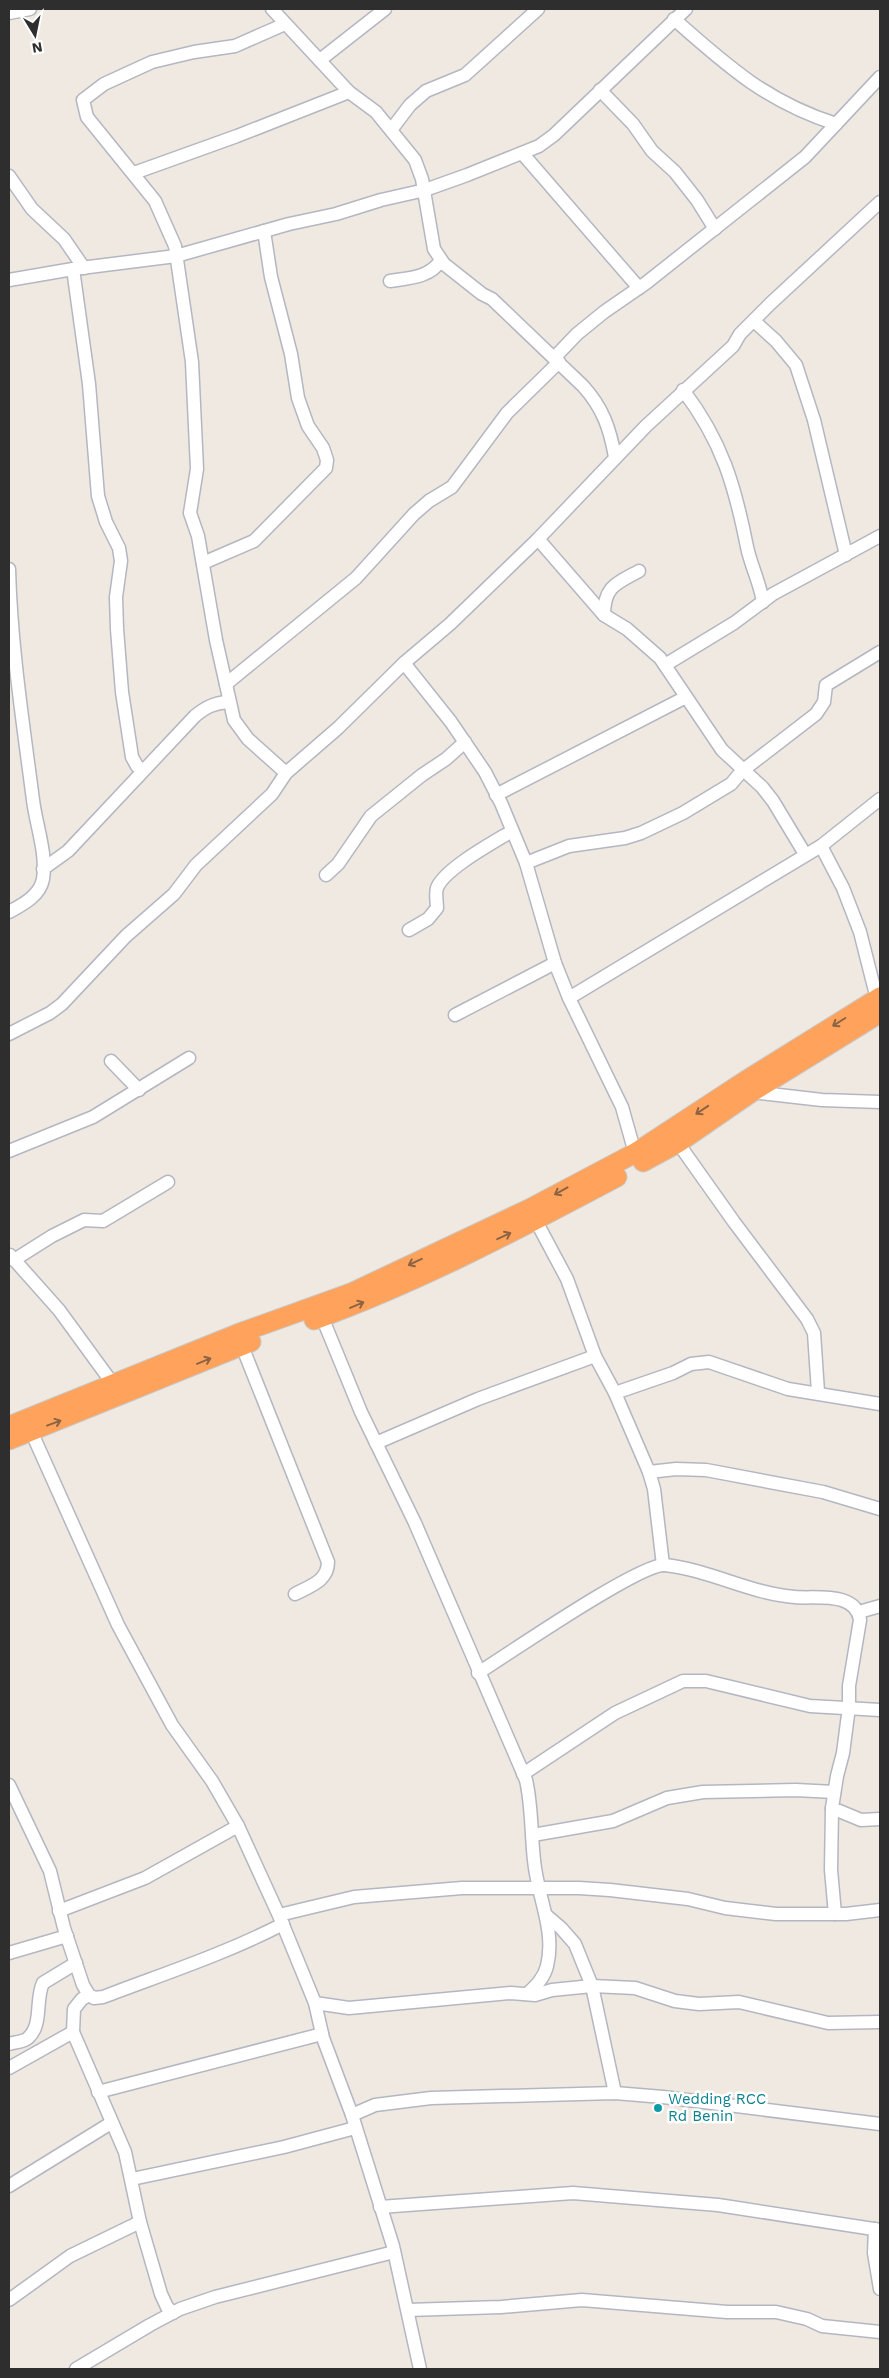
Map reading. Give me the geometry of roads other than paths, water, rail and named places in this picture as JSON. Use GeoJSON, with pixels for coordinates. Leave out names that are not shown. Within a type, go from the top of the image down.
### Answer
{"type":"FeatureCollection","features":[{"type":"Feature","properties":{"kind":"highway"},"geometry":{"type":"LineString","coordinates":[[9,1440],[242,1346],[356,1306],[536,1221],[678,1143],[879,1003]]}},
{"type":"Feature","properties":{"kind":"highway"},"geometry":{"type":"LineString","coordinates":[[9,1426],[237,1334],[351,1293],[531,1208],[635,1153],[745,1081],[879,1003]]}},
{"type":"Feature","properties":{"kind":"street"},"geometry":{"type":"LineString","coordinates":[[9,13],[30,9]]}},
{"type":"Feature","properties":{"kind":"street"},"geometry":{"type":"LineString","coordinates":[[272,9],[349,92],[376,112],[415,160],[425,190],[434,249],[441,260],[455,273],[492,299],[557,360],[596,400],[607,422],[615,457]]}},
{"type":"Feature","properties":{"kind":"street"},"geometry":{"type":"LineString","coordinates":[[320,60],[385,9]]}},
{"type":"Feature","properties":{"kind":"street"},"geometry":{"type":"LineString","coordinates":[[391,130],[410,105],[426,91],[465,76],[538,9]]}},
{"type":"Feature","properties":{"kind":"street"},"geometry":{"type":"LineString","coordinates":[[9,280],[78,268],[176,256],[264,231],[425,190],[522,153],[539,146],[554,135],[686,9]]}},
{"type":"Feature","properties":{"kind":"street"},"geometry":{"type":"LineString","coordinates":[[674,19],[721,62],[765,93],[817,118],[836,124]]}},
{"type":"Feature","properties":{"kind":"street"},"geometry":{"type":"LineString","coordinates":[[285,24],[235,46],[194,52],[152,62],[104,84],[83,100],[87,117],[134,173],[163,215],[175,246],[192,376],[196,469],[190,513],[198,536],[228,702],[240,731],[286,773]]}},
{"type":"Feature","properties":{"kind":"street"},"geometry":{"type":"LineString","coordinates":[[226,684],[356,578],[414,514],[429,501],[452,487],[507,413],[557,360],[577,334],[715,229],[805,157],[880,77]]}},
{"type":"Feature","properties":{"kind":"street"},"geometry":{"type":"LineString","coordinates":[[600,90],[628,119],[652,150],[674,172],[697,200],[715,229]]}},
{"type":"Feature","properties":{"kind":"street"},"geometry":{"type":"LineString","coordinates":[[134,173],[237,136],[349,92]]}},
{"type":"Feature","properties":{"kind":"street"},"geometry":{"type":"LineString","coordinates":[[522,153],[639,288]]}},
{"type":"Feature","properties":{"kind":"street"},"geometry":{"type":"LineString","coordinates":[[9,176],[32,209],[64,239],[78,268],[98,496],[106,522],[119,548],[121,562],[116,598],[122,692],[132,757],[137,766],[143,770]]}},
{"type":"Feature","properties":{"kind":"street"},"geometry":{"type":"LineString","coordinates":[[9,1034],[50,1013],[62,1004],[126,936],[174,894],[196,865],[272,794],[286,773],[338,728],[404,663],[450,624],[538,539],[615,457],[683,390],[733,346],[740,334],[880,202]]}},
{"type":"Feature","properties":{"kind":"street"},"geometry":{"type":"LineString","coordinates":[[203,563],[233,552],[254,541],[326,468],[327,460],[323,448],[308,426],[298,398],[291,354],[271,278],[264,231]]}},
{"type":"Feature","properties":{"kind":"street"},"geometry":{"type":"LineString","coordinates":[[390,281],[426,274],[435,269],[441,260]]}},
{"type":"Feature","properties":{"kind":"street"},"geometry":{"type":"LineString","coordinates":[[754,321],[776,341],[796,365],[814,420],[846,555]]}},
{"type":"Feature","properties":{"kind":"street"},"geometry":{"type":"LineString","coordinates":[[683,390],[700,412],[725,460],[736,492],[748,549],[763,602]]}},
{"type":"Feature","properties":{"kind":"street"},"geometry":{"type":"LineString","coordinates":[[665,665],[734,623],[773,594],[880,536]]}},
{"type":"Feature","properties":{"kind":"street"},"geometry":{"type":"LineString","coordinates":[[538,539],[604,615],[627,629],[650,648],[665,665],[722,750],[742,771],[762,787],[773,801],[805,854]]}},
{"type":"Feature","properties":{"kind":"street"},"geometry":{"type":"LineString","coordinates":[[9,569],[10,604],[33,802],[43,852],[43,879],[26,903],[9,912]]}},
{"type":"Feature","properties":{"kind":"street"},"geometry":{"type":"LineString","coordinates":[[604,615],[607,593],[615,585],[639,570]]}},
{"type":"Feature","properties":{"kind":"street"},"geometry":{"type":"LineString","coordinates":[[526,863],[570,846],[625,838],[656,826],[710,798],[731,784],[742,771],[816,714],[824,702],[826,685],[880,652]]}},
{"type":"Feature","properties":{"kind":"street"},"geometry":{"type":"LineString","coordinates":[[404,663],[465,742],[485,772],[496,795],[526,863],[555,963],[569,998],[622,1107],[635,1153]]}},
{"type":"Feature","properties":{"kind":"street"},"geometry":{"type":"LineString","coordinates":[[496,795],[686,697]]}},
{"type":"Feature","properties":{"kind":"street"},"geometry":{"type":"LineString","coordinates":[[43,869],[68,851],[125,792],[143,770],[154,762],[205,708],[216,703],[228,702]]}},
{"type":"Feature","properties":{"kind":"street"},"geometry":{"type":"LineString","coordinates":[[326,874],[338,864],[371,816],[422,775],[446,759],[465,742]]}},
{"type":"Feature","properties":{"kind":"street"},"geometry":{"type":"LineString","coordinates":[[569,998],[821,846],[880,799]]}},
{"type":"Feature","properties":{"kind":"street"},"geometry":{"type":"LineString","coordinates":[[409,930],[428,918],[437,908],[436,890],[443,879],[480,851],[512,831]]}},
{"type":"Feature","properties":{"kind":"street"},"geometry":{"type":"LineString","coordinates":[[821,846],[843,888],[860,932],[879,1003]]}},
{"type":"Feature","properties":{"kind":"street"},"geometry":{"type":"LineString","coordinates":[[455,1015],[555,963]]}},
{"type":"Feature","properties":{"kind":"street"},"geometry":{"type":"LineString","coordinates":[[9,1151],[93,1117],[189,1058]]}},
{"type":"Feature","properties":{"kind":"street"},"geometry":{"type":"LineString","coordinates":[[111,1061],[139,1090]]}},
{"type":"Feature","properties":{"kind":"street"},"geometry":{"type":"LineString","coordinates":[[752,1092],[822,1100],[880,1102]]}},
{"type":"Feature","properties":{"kind":"street"},"geometry":{"type":"LineString","coordinates":[[678,1143],[734,1222],[808,1319],[814,1333],[818,1392]]}},
{"type":"Feature","properties":{"kind":"street"},"geometry":{"type":"LineString","coordinates":[[113,1384],[59,1310],[11,1257],[84,1220],[103,1221],[168,1182]]}},
{"type":"Feature","properties":{"kind":"street"},"geometry":{"type":"LineString","coordinates":[[536,1221],[567,1279],[595,1356],[615,1393],[649,1472],[654,1489],[663,1565]]}},
{"type":"Feature","properties":{"kind":"street"},"geometry":{"type":"LineString","coordinates":[[322,1317],[376,1443],[415,1523],[523,1774],[529,1794],[534,1863],[542,1906],[547,1916],[575,1944],[592,1986],[615,2093]]}},
{"type":"Feature","properties":{"kind":"street"},"geometry":{"type":"LineString","coordinates":[[242,1346],[328,1562],[328,1572],[323,1579],[295,1594]]}},
{"type":"Feature","properties":{"kind":"street"},"geometry":{"type":"LineString","coordinates":[[376,1443],[469,1403],[595,1356]]}},
{"type":"Feature","properties":{"kind":"street"},"geometry":{"type":"LineString","coordinates":[[615,1393],[673,1373],[691,1364],[705,1362],[773,1385],[880,1404]]}},
{"type":"Feature","properties":{"kind":"street"},"geometry":{"type":"LineString","coordinates":[[31,1431],[118,1625],[172,1725],[212,1780],[238,1826],[281,1920],[314,2003],[322,2034],[352,2115],[394,2252],[420,2369]]}},
{"type":"Feature","properties":{"kind":"street"},"geometry":{"type":"LineString","coordinates":[[649,1472],[676,1469],[706,1470],[823,1492],[880,1509]]}},
{"type":"Feature","properties":{"kind":"street"},"geometry":{"type":"LineString","coordinates":[[478,1673],[604,1593],[643,1572],[663,1565],[780,1595],[840,1599],[853,1606],[859,1612],[859,1629],[849,1686],[849,1707],[843,1753],[832,1808],[831,1870],[835,1914]]}},
{"type":"Feature","properties":{"kind":"street"},"geometry":{"type":"LineString","coordinates":[[859,1612],[880,1606]]}},
{"type":"Feature","properties":{"kind":"street"},"geometry":{"type":"LineString","coordinates":[[523,1774],[615,1713],[683,1681],[706,1681],[810,1706],[880,1710]]}},
{"type":"Feature","properties":{"kind":"street"},"geometry":{"type":"LineString","coordinates":[[9,1786],[47,1862],[59,1911],[76,1963],[89,1995],[94,1998],[103,1997],[238,1946],[281,1920],[354,1897],[462,1888],[579,1888],[688,1899],[725,1908],[776,1914],[835,1914],[880,1910]]}},
{"type":"Feature","properties":{"kind":"street"},"geometry":{"type":"LineString","coordinates":[[533,1835],[613,1821],[667,1798],[703,1792],[796,1790],[834,1792]]}},
{"type":"Feature","properties":{"kind":"street"},"geometry":{"type":"LineString","coordinates":[[832,1808],[861,1820],[880,1819]]}},
{"type":"Feature","properties":{"kind":"street"},"geometry":{"type":"LineString","coordinates":[[59,1911],[145,1878],[238,1826]]}},
{"type":"Feature","properties":{"kind":"street"},"geometry":{"type":"LineString","coordinates":[[527,1994],[543,1977],[547,1966],[549,1950],[547,1916]]}},
{"type":"Feature","properties":{"kind":"street"},"geometry":{"type":"LineString","coordinates":[[9,1953],[67,1936]]}},
{"type":"Feature","properties":{"kind":"street"},"geometry":{"type":"LineString","coordinates":[[9,2044],[27,2039],[31,2034],[36,2024],[43,1983],[76,1963]]}},
{"type":"Feature","properties":{"kind":"street"},"geometry":{"type":"LineString","coordinates":[[314,2003],[349,2008],[511,1993],[534,1995],[552,1990],[592,1986],[635,1988],[675,2001],[699,2004],[739,2002],[828,2023],[880,2022]]}},
{"type":"Feature","properties":{"kind":"street"},"geometry":{"type":"LineString","coordinates":[[89,1995],[82,1999],[74,2009],[73,2032],[125,2152],[140,2222],[161,2294],[166,2307],[173,2313]]}},
{"type":"Feature","properties":{"kind":"street"},"geometry":{"type":"LineString","coordinates":[[9,2068],[73,2032]]}},
{"type":"Feature","properties":{"kind":"street"},"geometry":{"type":"LineString","coordinates":[[98,2092],[322,2034]]}},
{"type":"Feature","properties":{"kind":"street"},"geometry":{"type":"LineString","coordinates":[[352,2115],[375,2105],[431,2098],[615,2093],[663,2097],[880,2124]]}},
{"type":"Feature","properties":{"kind":"street"},"geometry":{"type":"LineString","coordinates":[[9,2186],[112,2123]]}},
{"type":"Feature","properties":{"kind":"street"},"geometry":{"type":"LineString","coordinates":[[132,2179],[284,2147],[355,2128]]}},
{"type":"Feature","properties":{"kind":"street"},"geometry":{"type":"LineString","coordinates":[[380,2207],[573,2193],[727,2206],[877,2230],[874,2253],[880,2289]]}},
{"type":"Feature","properties":{"kind":"street"},"geometry":{"type":"LineString","coordinates":[[9,2300],[70,2256],[140,2222]]}},
{"type":"Feature","properties":{"kind":"street"},"geometry":{"type":"LineString","coordinates":[[76,2369],[173,2313],[215,2296],[394,2252]]}},
{"type":"Feature","properties":{"kind":"street"},"geometry":{"type":"LineString","coordinates":[[408,2310],[501,2307],[582,2300],[727,2312],[776,2312],[807,2319],[822,2326],[880,2332]]}},
{"type":"Feature","properties":{"kind":"place","name":"Wedding RCC Rd Benin"},"geometry":{"type":"Point","coordinates":[658,2108]}}]}
